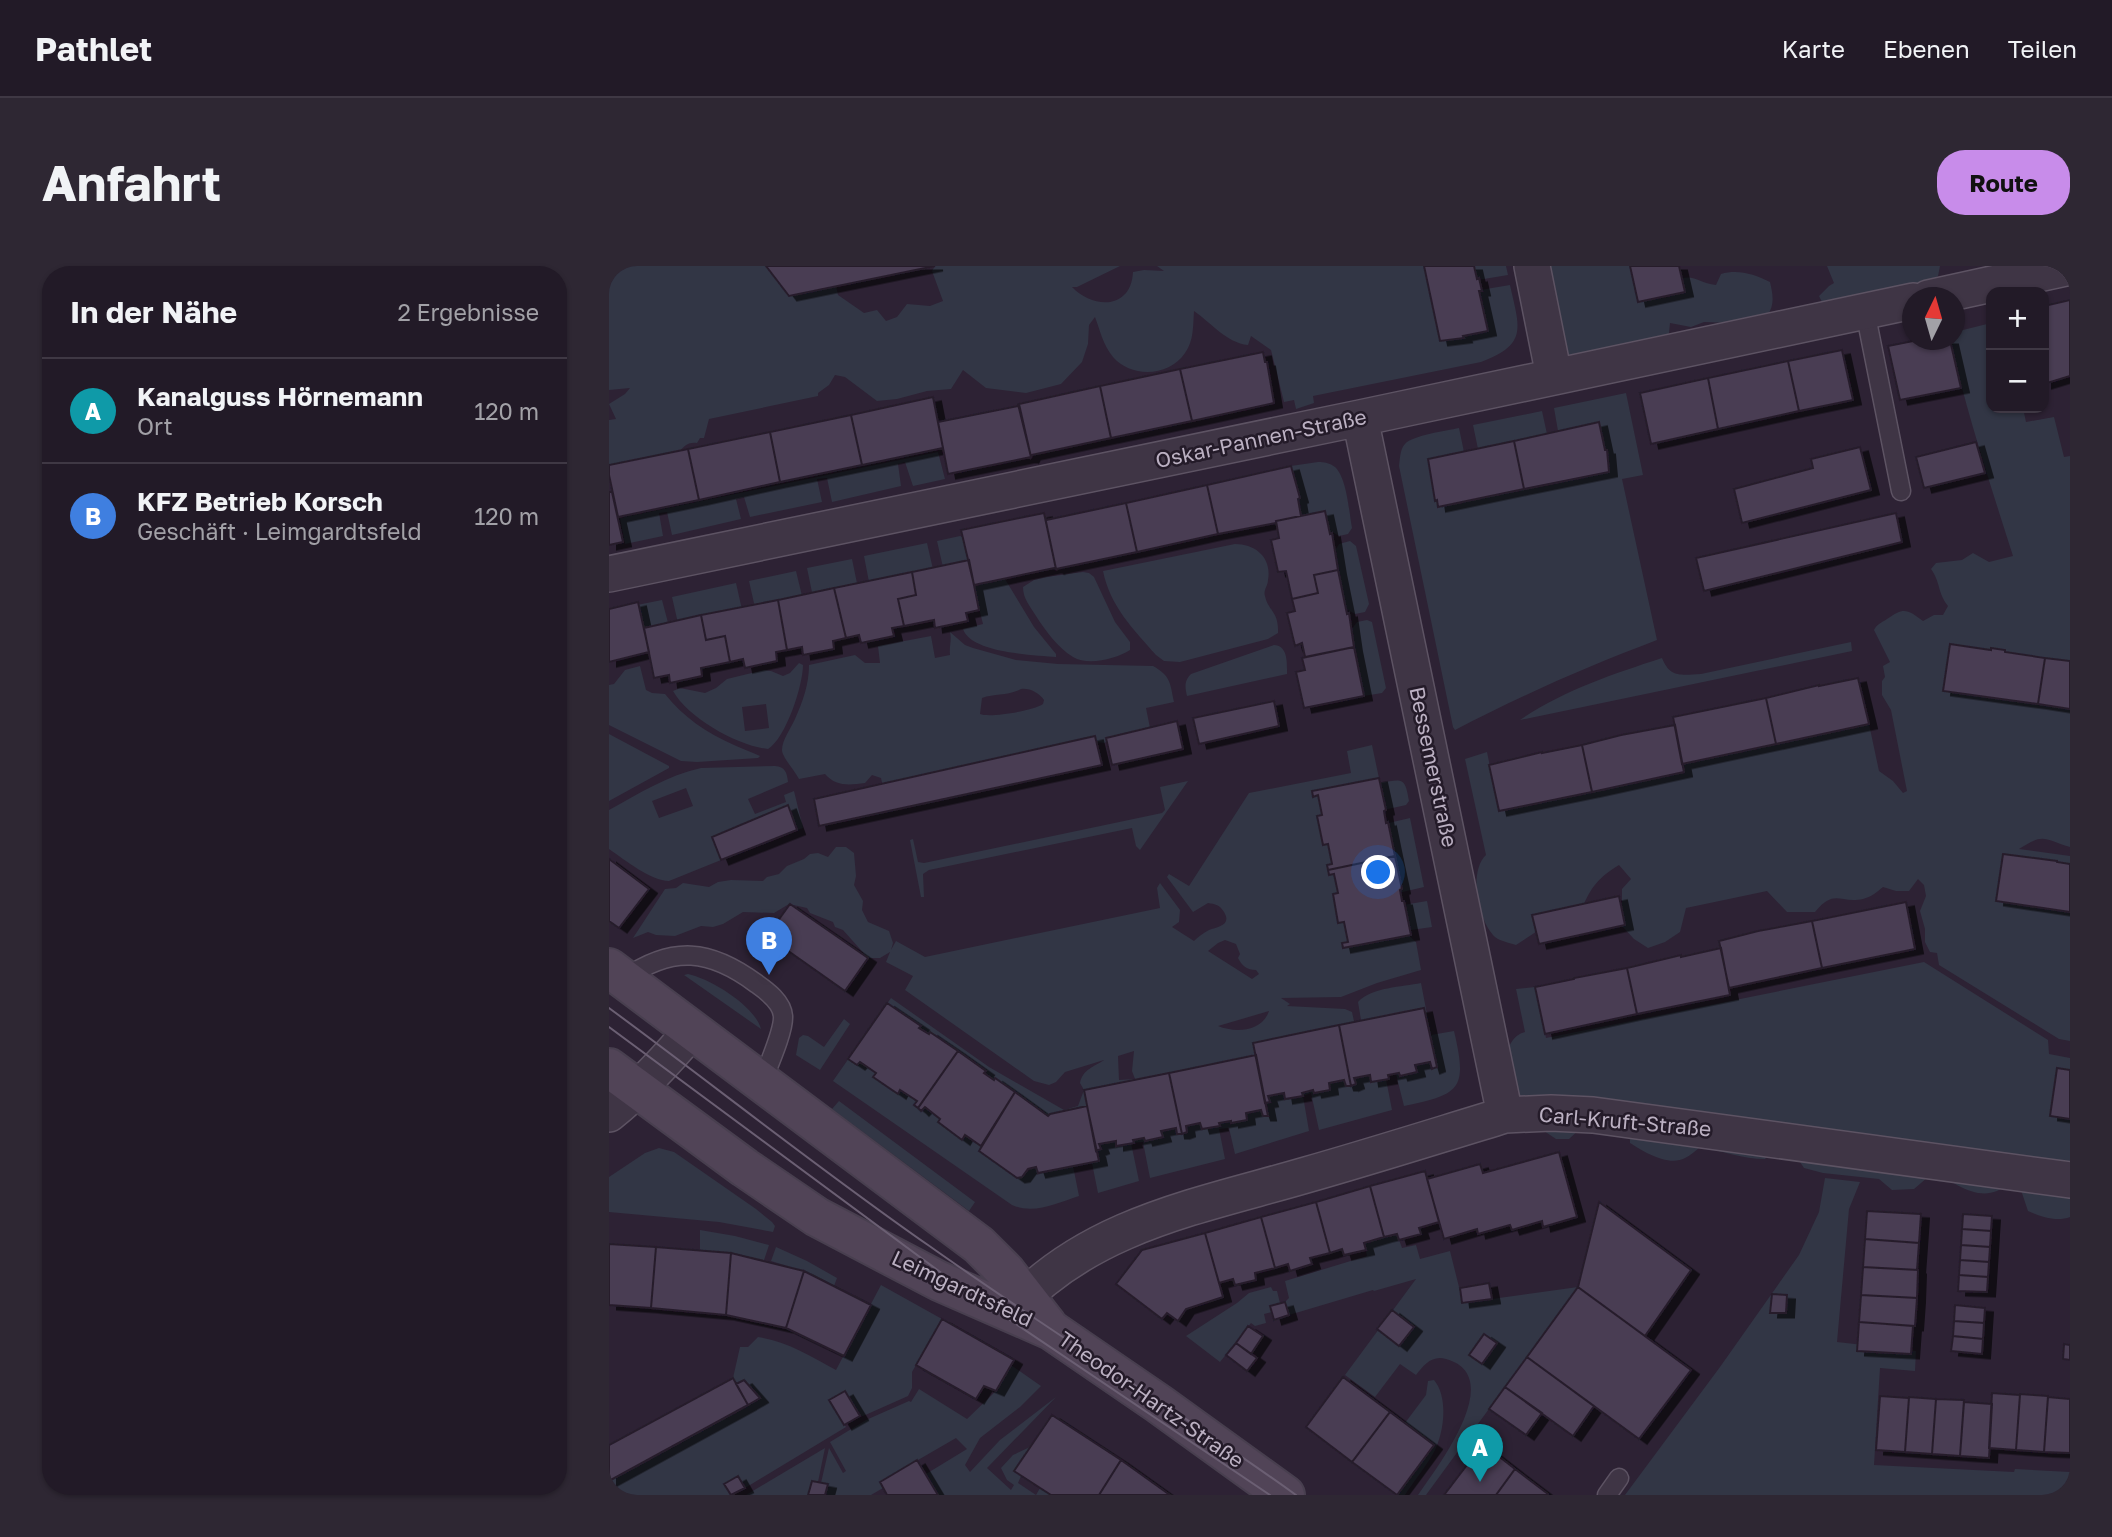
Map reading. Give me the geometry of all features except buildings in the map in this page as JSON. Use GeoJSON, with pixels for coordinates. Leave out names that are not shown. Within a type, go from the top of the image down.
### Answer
{"type":"FeatureCollection","features":[{"type":"Feature","properties":{"kind":"main road","name":"Leimgardtsfeld"},"geometry":{"type":"LineString","coordinates":[[616,974],[979,1244],[995,1259],[1017,1304]]}},
{"type":"Feature","properties":{"kind":"main road","name":"Leimgardtsfeld"},"geometry":{"type":"LineString","coordinates":[[624,1079],[817,1217],[939,1281],[1017,1304],[1051,1329]]}},
{"type":"Feature","properties":{"kind":"main road","name":"Theodor-Hartz-Straße"},"geometry":{"type":"LineString","coordinates":[[1051,1329],[1285,1495]]}},
{"type":"Feature","properties":{"kind":"street"},"geometry":{"type":"LineString","coordinates":[[1532,266],[1554,376]]}},
{"type":"Feature","properties":{"kind":"street"},"geometry":{"type":"LineString","coordinates":[[1965,290],[2070,267]]}},
{"type":"Feature","properties":{"kind":"street","name":"Oskar-Pannen-Straße"},"geometry":{"type":"LineString","coordinates":[[609,574],[1902,303]]}},
{"type":"Feature","properties":{"kind":"street","name":"Bessemerstraße"},"geometry":{"type":"LineString","coordinates":[[1360,418],[1506,1115]]}},
{"type":"Feature","properties":{"kind":"street"},"geometry":{"type":"LineString","coordinates":[[609,1114],[624,1079],[667,1060],[692,1030]]}},
{"type":"Feature","properties":{"kind":"street","name":"Carl-Kruft-Straße"},"geometry":{"type":"LineString","coordinates":[[1017,1304],[1072,1258],[1128,1229],[1506,1115],[1551,1113],[1605,1116],[2070,1180]]}},
{"type":"Feature","properties":{"kind":"lane"},"geometry":{"type":"LineString","coordinates":[[1865,311],[1902,491]]}},
{"type":"Feature","properties":{"kind":"lane"},"geometry":{"type":"LineString","coordinates":[[616,974],[661,960],[687,956],[718,960],[757,984],[780,1004],[783,1018],[762,1082]]}},
{"type":"Feature","properties":{"kind":"lane"},"geometry":{"type":"LineString","coordinates":[[1607,1495],[1619,1478]]}},
{"type":"Feature","properties":{"kind":"shaded area"},"geometry":{"type":"Polygon","coordinates":[[[609,266],[766,266],[789,296],[801,294],[824,279],[836,286],[838,295],[864,313],[877,310],[886,321],[897,317],[907,304],[930,306],[943,301],[932,271],[935,266],[1120,266],[1072,287],[1090,299],[1110,302],[1126,293],[1133,272],[1164,271],[1157,266],[1506,266],[1508,275],[1478,280],[1480,290],[1510,285],[1517,332],[1514,341],[1507,348],[1481,362],[1313,396],[1314,403],[1296,409],[1294,400],[1284,402],[1271,350],[1251,336],[1248,345],[1233,340],[1194,311],[1190,343],[1178,361],[1160,370],[1139,371],[1130,369],[1113,357],[1095,317],[1089,325],[1088,344],[1082,362],[1061,384],[1026,393],[986,388],[963,370],[951,389],[877,401],[845,377],[835,375],[818,396],[709,419],[704,438],[700,438],[697,443],[686,445],[678,454],[609,472],[609,420],[616,419],[609,404],[630,388],[609,390],[609,266]]]}},
{"type":"Feature","properties":{"kind":"shaded area"},"geometry":{"type":"Polygon","coordinates":[[[1541,266],[1630,266],[1638,302],[1669,297],[1674,281],[1681,279],[1691,278],[1716,285],[1721,274],[1746,273],[1770,282],[1772,304],[1767,316],[1732,323],[1704,322],[1691,327],[1670,323],[1669,333],[1659,347],[1559,359],[1541,266]]]}},
{"type":"Feature","properties":{"kind":"shaded area"},"geometry":{"type":"Polygon","coordinates":[[[1827,266],[1940,266],[1938,276],[1921,287],[1902,287],[1902,300],[1897,303],[1826,310],[1819,296],[1834,283],[1827,266]]]}},
{"type":"Feature","properties":{"kind":"shaded area"},"geometry":{"type":"Polygon","coordinates":[[[1986,324],[1986,413],[2024,413],[2026,422],[2054,417],[2064,457],[2070,456],[2070,847],[2040,839],[2019,849],[2070,856],[2070,1041],[2059,1039],[1939,965],[1937,953],[1930,952],[1925,942],[1920,911],[1926,896],[1924,885],[1918,879],[1909,891],[1883,887],[1863,899],[1833,899],[1815,912],[1787,912],[1767,891],[1686,908],[1680,932],[1665,942],[1648,948],[1634,939],[1622,926],[1622,889],[1631,879],[1619,865],[1596,884],[1582,909],[1551,922],[1516,945],[1495,937],[1484,920],[1477,896],[1477,873],[1486,855],[1465,759],[1487,752],[1499,811],[1684,772],[1682,764],[1869,724],[1879,771],[1903,793],[1907,791],[1891,710],[1882,695],[1882,681],[1885,677],[1883,666],[1890,662],[1874,630],[1876,626],[1902,611],[1909,612],[1923,621],[1934,615],[1943,615],[1948,606],[1931,569],[1936,563],[1962,560],[1973,553],[1989,562],[2013,556],[1971,421],[1953,350],[1965,350],[1965,330],[1986,324]]]}},
{"type":"Feature","properties":{"kind":"shaded area"},"geometry":{"type":"Polygon","coordinates":[[[1626,393],[1643,475],[1622,479],[1657,640],[1555,682],[1455,730],[1399,466],[1402,449],[1415,438],[1459,428],[1464,452],[1428,460],[1438,507],[1609,472],[1599,422],[1558,431],[1554,408],[1626,393]]]}},
{"type":"Feature","properties":{"kind":"shaded area"},"geometry":{"type":"Polygon","coordinates":[[[1542,411],[1547,434],[1478,449],[1473,425],[1542,411]]]}},
{"type":"Feature","properties":{"kind":"shaded area"},"geometry":{"type":"Polygon","coordinates":[[[938,452],[945,479],[913,486],[905,462],[898,464],[901,486],[832,502],[827,478],[817,479],[822,502],[750,517],[744,497],[736,499],[741,519],[672,535],[667,512],[659,513],[663,536],[625,544],[620,518],[938,452]]]}},
{"type":"Feature","properties":{"kind":"shaded area"},"geometry":{"type":"Polygon","coordinates":[[[1318,462],[1333,466],[1342,479],[1352,528],[1348,534],[1339,536],[1329,530],[1325,511],[1301,516],[1291,466],[1318,462]]]}},
{"type":"Feature","properties":{"kind":"shaded area"},"geometry":{"type":"Polygon","coordinates":[[[960,536],[988,546],[964,587],[702,645],[637,636],[637,605],[662,600],[671,634],[680,632],[672,597],[736,583],[745,623],[758,621],[749,581],[796,571],[803,600],[813,597],[807,568],[852,559],[859,593],[869,582],[864,556],[927,543],[935,578],[945,576],[937,541],[960,536]]]}},
{"type":"Feature","properties":{"kind":"shaded area"},"geometry":{"type":"Polygon","coordinates":[[[1350,541],[1356,546],[1369,604],[1365,612],[1355,614],[1346,609],[1334,552],[1339,544],[1350,541]]]}},
{"type":"Feature","properties":{"kind":"shaded area"},"geometry":{"type":"Polygon","coordinates":[[[1235,544],[1256,550],[1265,559],[1269,572],[1265,590],[1266,601],[1277,620],[1278,633],[1268,639],[1180,662],[1164,661],[1123,616],[1106,584],[1103,571],[1235,544]]]}},
{"type":"Feature","properties":{"kind":"shaded area"},"geometry":{"type":"Polygon","coordinates":[[[1083,572],[1094,577],[1115,622],[1130,642],[1130,650],[1110,659],[1079,660],[1062,649],[1040,621],[1023,591],[1023,587],[1034,580],[1083,572]]]}},
{"type":"Feature","properties":{"kind":"shaded area"},"geometry":{"type":"Polygon","coordinates":[[[1005,579],[1056,657],[990,648],[968,637],[963,629],[983,624],[973,585],[1005,579]]]}},
{"type":"Feature","properties":{"kind":"shaded area"},"geometry":{"type":"Polygon","coordinates":[[[1357,622],[1372,622],[1386,688],[1382,693],[1364,696],[1351,630],[1357,622]]]}},
{"type":"Feature","properties":{"kind":"shaded area"},"geometry":{"type":"Polygon","coordinates":[[[950,632],[965,645],[1016,660],[1058,664],[1153,666],[1169,681],[1174,702],[1146,708],[1150,728],[1137,735],[1132,732],[1108,737],[1105,743],[1095,742],[883,787],[881,778],[872,775],[865,783],[854,784],[839,783],[825,774],[799,779],[784,756],[782,746],[803,699],[809,665],[855,655],[865,663],[880,663],[878,646],[931,636],[935,658],[950,655],[950,632]],[[1021,689],[982,698],[980,714],[1011,713],[1043,704],[1044,700],[1040,695],[1021,689]]]}},
{"type":"Feature","properties":{"kind":"shaded area"},"geometry":{"type":"Polygon","coordinates":[[[1851,642],[1852,651],[1520,720],[1570,692],[1662,658],[1669,669],[1677,674],[1701,674],[1851,642]]]}},
{"type":"Feature","properties":{"kind":"shaded area"},"geometry":{"type":"Polygon","coordinates":[[[1274,645],[1284,651],[1287,674],[1187,696],[1186,684],[1191,674],[1274,645]]]}},
{"type":"Feature","properties":{"kind":"shaded area"},"geometry":{"type":"Polygon","coordinates":[[[799,663],[803,665],[800,685],[787,723],[775,743],[768,749],[756,747],[715,729],[690,711],[673,691],[680,688],[705,693],[727,679],[764,670],[783,676],[799,663]],[[766,704],[742,707],[745,731],[769,728],[766,704]]]}},
{"type":"Feature","properties":{"kind":"shaded area"},"geometry":{"type":"Polygon","coordinates":[[[640,666],[646,690],[665,694],[705,730],[760,756],[681,761],[609,725],[609,685],[614,684],[625,670],[640,666]]]}},
{"type":"Feature","properties":{"kind":"shaded area"},"geometry":{"type":"Polygon","coordinates":[[[609,734],[669,766],[669,768],[609,801],[609,734]]]}},
{"type":"Feature","properties":{"kind":"shaded area"},"geometry":{"type":"Polygon","coordinates":[[[1372,745],[1380,783],[1398,781],[1406,788],[1409,801],[1406,805],[1379,811],[1380,825],[1410,818],[1424,887],[1394,894],[1403,905],[1427,901],[1432,927],[1404,931],[1416,942],[1421,970],[1341,997],[1281,998],[1290,1004],[1287,1006],[1345,1009],[1352,1012],[1358,1040],[1364,1038],[1358,1002],[1379,990],[1421,983],[1431,1035],[1454,1031],[1460,1066],[1455,1086],[1437,1098],[1404,1106],[1394,1066],[1384,1069],[1392,1110],[1319,1130],[1311,1093],[1303,1096],[1309,1131],[1235,1154],[1229,1128],[1219,1129],[1225,1159],[1150,1178],[1143,1142],[1131,1143],[1139,1181],[1098,1193],[1092,1163],[1073,1166],[1079,1196],[1045,1207],[1029,1209],[1012,1205],[833,1081],[891,998],[989,1067],[1064,1110],[1078,1106],[1084,1090],[1080,1083],[1084,1074],[1104,1060],[1065,1072],[1049,1085],[1034,1081],[905,990],[913,976],[886,962],[890,952],[880,958],[868,958],[843,930],[835,927],[833,922],[810,913],[807,908],[789,904],[774,913],[743,912],[723,924],[701,926],[675,936],[648,932],[633,938],[665,889],[676,888],[683,883],[709,887],[731,880],[763,881],[810,854],[818,853],[828,857],[836,847],[846,847],[854,853],[854,885],[863,901],[862,910],[868,922],[889,931],[893,943],[891,950],[896,941],[925,957],[1160,908],[1157,888],[1160,883],[1180,910],[1179,922],[1172,927],[1194,941],[1207,931],[1223,925],[1226,916],[1219,906],[1208,903],[1193,912],[1167,877],[1169,874],[1189,886],[1249,793],[1351,773],[1347,751],[1372,745]],[[1225,940],[1208,951],[1252,979],[1259,974],[1243,965],[1238,958],[1240,954],[1236,944],[1225,940]],[[1269,1011],[1218,1026],[1232,1030],[1254,1027],[1269,1011]],[[1134,1051],[1118,1056],[1119,1080],[1135,1079],[1132,1071],[1134,1051]]]}},
{"type":"Feature","properties":{"kind":"shaded area"},"geometry":{"type":"Polygon","coordinates":[[[775,766],[783,769],[788,782],[748,799],[755,814],[786,802],[784,795],[794,791],[803,828],[797,830],[788,806],[713,837],[721,860],[669,881],[646,874],[609,849],[609,810],[665,780],[701,768],[775,766]],[[686,788],[652,801],[659,818],[693,806],[686,788]]]}},
{"type":"Feature","properties":{"kind":"shaded area"},"geometry":{"type":"Polygon","coordinates":[[[1188,781],[1140,850],[1136,846],[1132,828],[929,870],[923,874],[924,897],[921,897],[910,840],[913,839],[918,862],[924,863],[1162,813],[1165,810],[1160,787],[1188,781]]]}},
{"type":"Feature","properties":{"kind":"shaded area"},"geometry":{"type":"Polygon","coordinates":[[[1924,962],[2048,1040],[2049,1054],[2070,1058],[2070,1217],[2049,1218],[2028,1211],[2020,1187],[2009,1183],[2000,1190],[1981,1193],[1962,1187],[1935,1171],[1914,1189],[1892,1190],[1879,1179],[1823,1173],[1804,1168],[1796,1156],[1779,1143],[1765,1159],[1700,1147],[1687,1157],[1672,1161],[1657,1157],[1630,1143],[1630,1128],[1581,1128],[1569,1139],[1556,1139],[1544,1131],[1539,1116],[1516,1099],[1517,1087],[1506,1065],[1510,1044],[1525,1032],[1516,989],[1535,987],[1546,1038],[1924,962]]]}},
{"type":"Feature","properties":{"kind":"shaded area"},"geometry":{"type":"Polygon","coordinates":[[[684,975],[708,981],[731,995],[750,1011],[761,1029],[684,975]]]}},
{"type":"Feature","properties":{"kind":"shaded area"},"geometry":{"type":"Polygon","coordinates":[[[844,1019],[850,1024],[820,1070],[796,1055],[799,1038],[803,1035],[824,1047],[844,1019]]]}},
{"type":"Feature","properties":{"kind":"shaded area"},"geometry":{"type":"Polygon","coordinates":[[[839,1101],[975,1202],[969,1211],[832,1109],[839,1101]]]}},
{"type":"Feature","properties":{"kind":"shaded area"},"geometry":{"type":"Polygon","coordinates":[[[659,1148],[674,1152],[756,1209],[775,1226],[773,1232],[719,1222],[609,1212],[609,1177],[645,1153],[659,1148]]]}},
{"type":"Feature","properties":{"kind":"shaded area"},"geometry":{"type":"Polygon","coordinates":[[[1825,1178],[1860,1182],[1849,1209],[1837,1342],[1916,1351],[1915,1371],[1880,1368],[1874,1465],[2070,1472],[2070,1495],[1625,1495],[1799,1255],[1819,1212],[1825,1178]]]}},
{"type":"Feature","properties":{"kind":"shaded area"},"geometry":{"type":"Polygon","coordinates":[[[700,1230],[769,1245],[764,1260],[731,1253],[700,1251],[700,1230]]]}},
{"type":"Feature","properties":{"kind":"shaded area"},"geometry":{"type":"Polygon","coordinates":[[[1397,1234],[1402,1248],[1416,1245],[1420,1259],[1450,1251],[1463,1303],[1578,1287],[1426,1495],[1418,1495],[1452,1444],[1469,1402],[1470,1383],[1463,1369],[1446,1359],[1437,1358],[1425,1364],[1416,1375],[1400,1364],[1375,1397],[1345,1375],[1416,1279],[1289,1315],[1285,1302],[1289,1298],[1285,1281],[1367,1256],[1364,1243],[1397,1234]]]}},
{"type":"Feature","properties":{"kind":"shaded area"},"geometry":{"type":"Polygon","coordinates":[[[776,1247],[837,1278],[834,1286],[804,1271],[771,1261],[776,1247]]]}},
{"type":"Feature","properties":{"kind":"shaded area"},"geometry":{"type":"Polygon","coordinates":[[[881,1285],[942,1319],[912,1372],[912,1388],[908,1396],[860,1416],[844,1391],[830,1400],[846,1427],[745,1488],[737,1476],[725,1484],[731,1495],[609,1495],[609,1481],[759,1399],[736,1384],[733,1378],[740,1347],[748,1347],[758,1337],[808,1354],[836,1370],[881,1285]]]}},
{"type":"Feature","properties":{"kind":"shaded area"},"geometry":{"type":"Polygon","coordinates":[[[1271,1287],[1273,1291],[1277,1291],[1280,1303],[1270,1306],[1272,1312],[1264,1314],[1266,1323],[1255,1326],[1251,1323],[1220,1362],[1186,1336],[1249,1293],[1271,1287]]]}},
{"type":"Feature","properties":{"kind":"shaded area"},"geometry":{"type":"Polygon","coordinates":[[[1011,1365],[1041,1386],[1020,1407],[980,1438],[965,1465],[970,1472],[1000,1440],[1056,1397],[987,1468],[1011,1490],[1014,1485],[1007,1480],[1001,1468],[1013,1455],[1030,1447],[1015,1471],[1021,1476],[1018,1483],[1036,1495],[938,1495],[926,1474],[967,1449],[956,1438],[880,1482],[883,1488],[871,1495],[825,1495],[821,1483],[829,1448],[843,1473],[846,1471],[830,1442],[866,1420],[911,1402],[919,1389],[967,1419],[996,1391],[1011,1365]]]}},
{"type":"Feature","properties":{"kind":"shaded area"},"geometry":{"type":"Polygon","coordinates":[[[1434,1380],[1442,1396],[1440,1437],[1433,1454],[1405,1495],[1397,1495],[1434,1446],[1405,1423],[1426,1395],[1428,1381],[1434,1380]]]}},
{"type":"Feature","properties":{"kind":"shaded area"},"geometry":{"type":"Polygon","coordinates":[[[825,1448],[818,1482],[812,1481],[808,1495],[746,1495],[825,1448]]]}},
{"type":"Feature","properties":{"kind":"shaded area"},"geometry":{"type":"Polygon","coordinates":[[[1040,1488],[1051,1495],[1036,1495],[1040,1488]]]}},
{"type":"Feature","properties":{"kind":"tram line"},"geometry":{"type":"LineString","coordinates":[[609,1008],[887,1216],[1296,1495]]}},
{"type":"Feature","properties":{"kind":"tram line"},"geometry":{"type":"LineString","coordinates":[[609,1027],[955,1283],[1270,1495]]}},
{"type":"Feature","properties":{"kind":"place","name":"KFZ Betrieb Korsch"},"geometry":{"type":"Point","coordinates":[769,975]}},
{"type":"Feature","properties":{"kind":"place","name":"Kanalguss Hörnemann"},"geometry":{"type":"Point","coordinates":[1480,1482]}}]}
